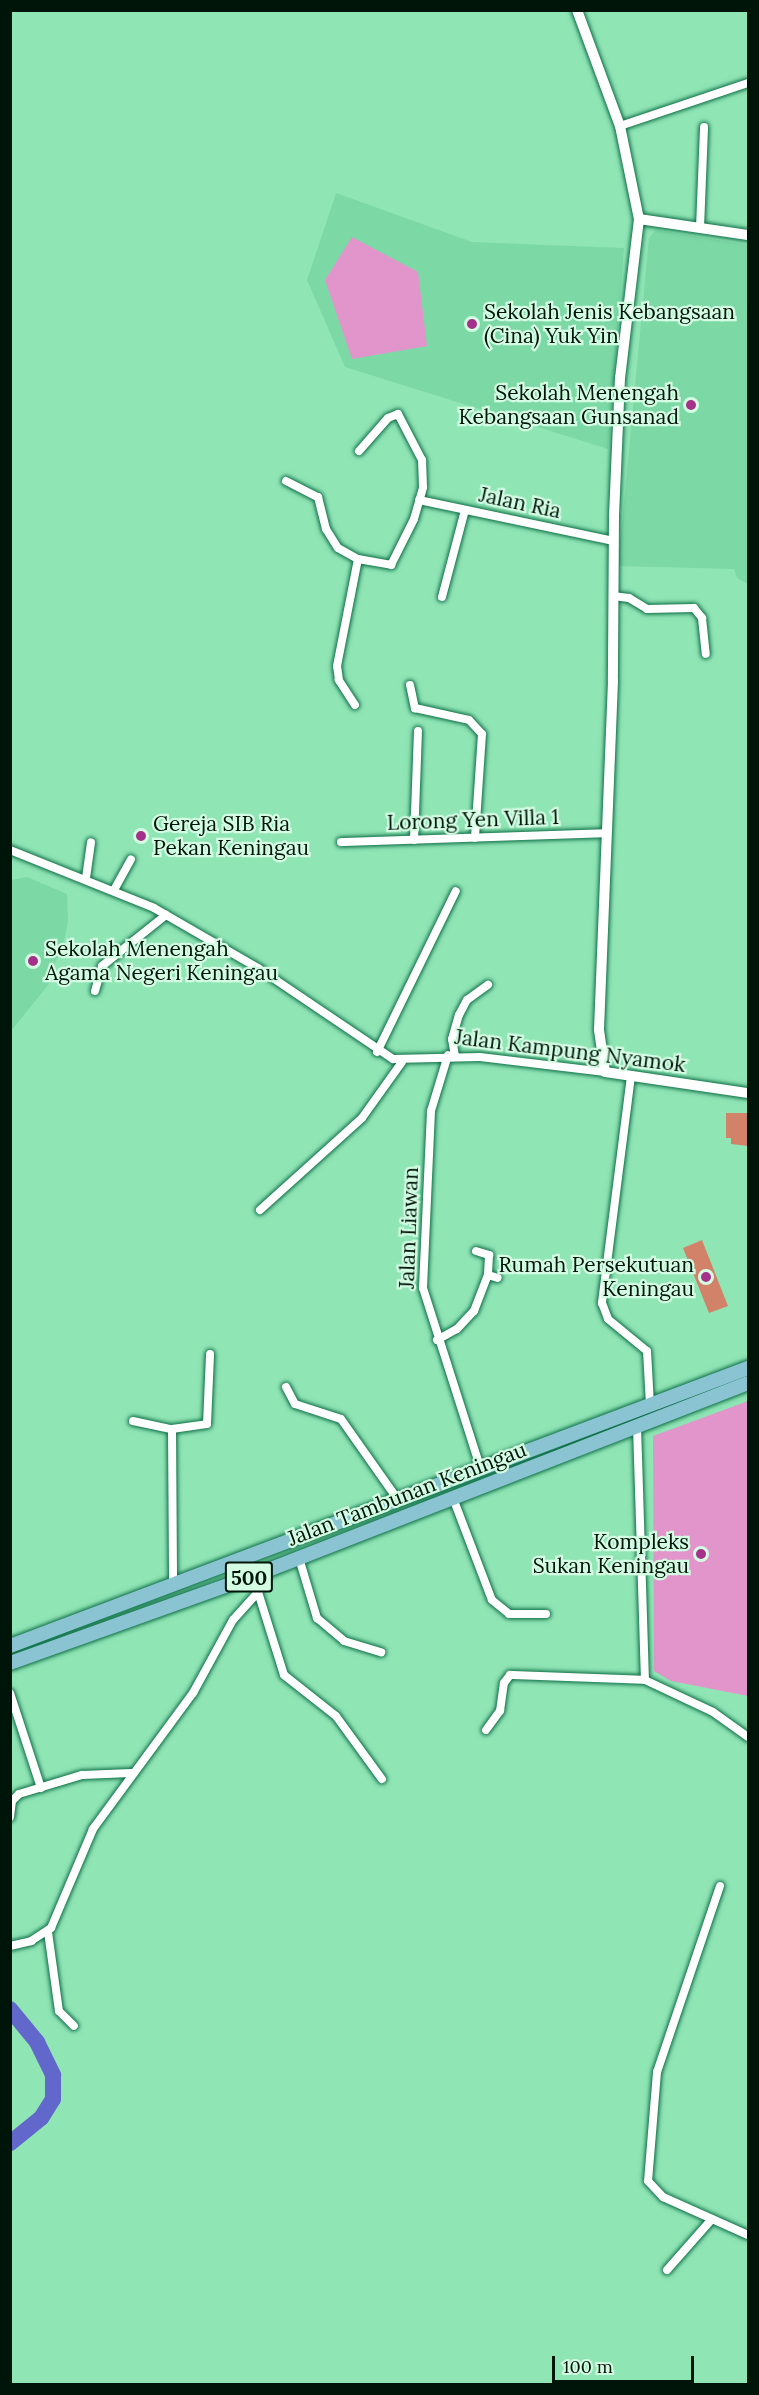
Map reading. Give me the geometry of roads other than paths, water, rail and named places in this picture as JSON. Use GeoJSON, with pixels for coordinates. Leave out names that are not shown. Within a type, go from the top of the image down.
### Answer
{"type":"FeatureCollection","features":[{"type":"Feature","properties":{"kind":"main road","name":"Jalan Tambunan Keningau"},"geometry":{"type":"LineString","coordinates":[[10,1646],[173,1586],[396,1497],[748,1368]]}},
{"type":"Feature","properties":{"kind":"main road","name":"Jalan Tambunan Keningau"},"geometry":{"type":"LineString","coordinates":[[10,1663],[258,1574],[748,1383]]}},
{"type":"Feature","properties":{"kind":"street"},"geometry":{"type":"LineString","coordinates":[[577,10],[620,126],[639,219],[620,378],[599,1030],[605,1072]]}},
{"type":"Feature","properties":{"kind":"street"},"geometry":{"type":"LineString","coordinates":[[620,126],[748,83]]}},
{"type":"Feature","properties":{"kind":"street"},"geometry":{"type":"LineString","coordinates":[[700,228],[704,127]]}},
{"type":"Feature","properties":{"kind":"street"},"geometry":{"type":"LineString","coordinates":[[639,219],[748,235]]}},
{"type":"Feature","properties":{"kind":"street"},"geometry":{"type":"LineString","coordinates":[[286,481],[318,497],[332,540],[358,559],[393,563],[408,537],[419,500],[422,460],[401,415],[388,418],[358,451]]}},
{"type":"Feature","properties":{"kind":"street","name":"Jalan Ria"},"geometry":{"type":"LineString","coordinates":[[419,500],[614,541]]}},
{"type":"Feature","properties":{"kind":"street"},"geometry":{"type":"LineString","coordinates":[[442,597],[465,510]]}},
{"type":"Feature","properties":{"kind":"street"},"geometry":{"type":"LineString","coordinates":[[355,705],[339,680],[337,666],[358,559]]}},
{"type":"Feature","properties":{"kind":"street"},"geometry":{"type":"LineString","coordinates":[[613,596],[629,598],[646,609],[694,608],[702,618],[706,654]]}},
{"type":"Feature","properties":{"kind":"street"},"geometry":{"type":"LineString","coordinates":[[410,685],[415,708],[469,720],[482,734],[475,838]]}},
{"type":"Feature","properties":{"kind":"street"},"geometry":{"type":"LineString","coordinates":[[414,840],[418,731]]}},
{"type":"Feature","properties":{"kind":"street","name":"Lorong Yen Villa 1"},"geometry":{"type":"LineString","coordinates":[[341,842],[607,833]]}},
{"type":"Feature","properties":{"kind":"street"},"geometry":{"type":"LineString","coordinates":[[86,878],[91,842]]}},
{"type":"Feature","properties":{"kind":"street","name":"Jalan Kampung Nyamok"},"geometry":{"type":"LineString","coordinates":[[10,850],[86,878],[166,915],[285,985],[376,1052],[402,1062],[452,1056],[605,1072],[748,1093]]}},
{"type":"Feature","properties":{"kind":"street"},"geometry":{"type":"LineString","coordinates":[[114,890],[131,859]]}},
{"type":"Feature","properties":{"kind":"street"},"geometry":{"type":"LineString","coordinates":[[376,1052],[456,891]]}},
{"type":"Feature","properties":{"kind":"street"},"geometry":{"type":"LineString","coordinates":[[95,991],[102,966],[166,915]]}},
{"type":"Feature","properties":{"kind":"street","name":"Jalan Liawan"},"geometry":{"type":"LineString","coordinates":[[480,1467],[436,1340],[423,1288],[422,1258],[431,1111],[452,1056],[452,1039],[459,1015],[467,1000],[489,985]]}},
{"type":"Feature","properties":{"kind":"street"},"geometry":{"type":"LineString","coordinates":[[260,1210],[362,1118],[402,1062]]}},
{"type":"Feature","properties":{"kind":"street"},"geometry":{"type":"LineString","coordinates":[[631,1076],[602,1303],[608,1319],[647,1351],[650,1405]]}},
{"type":"Feature","properties":{"kind":"street"},"geometry":{"type":"LineString","coordinates":[[436,1340],[457,1329],[474,1311],[488,1275],[489,1255],[476,1251]]}},
{"type":"Feature","properties":{"kind":"street"},"geometry":{"type":"LineString","coordinates":[[488,1275],[498,1278]]}},
{"type":"Feature","properties":{"kind":"street"},"geometry":{"type":"LineString","coordinates":[[133,1421],[172,1429],[207,1424],[210,1354]]}},
{"type":"Feature","properties":{"kind":"street"},"geometry":{"type":"LineString","coordinates":[[286,1387],[295,1404],[341,1419],[396,1497]]}},
{"type":"Feature","properties":{"kind":"street"},"geometry":{"type":"LineString","coordinates":[[637,1426],[645,1680]]}},
{"type":"Feature","properties":{"kind":"street"},"geometry":{"type":"LineString","coordinates":[[172,1429],[173,1586]]}},
{"type":"Feature","properties":{"kind":"street"},"geometry":{"type":"LineString","coordinates":[[453,1497],[492,1600],[509,1614],[546,1614]]}},
{"type":"Feature","properties":{"kind":"street"},"geometry":{"type":"LineString","coordinates":[[299,1558],[317,1618],[344,1641],[381,1652]]}},
{"type":"Feature","properties":{"kind":"street"},"geometry":{"type":"LineString","coordinates":[[258,1574],[258,1592],[284,1675],[336,1716],[382,1779]]}},
{"type":"Feature","properties":{"kind":"street"},"geometry":{"type":"LineString","coordinates":[[74,2026],[59,2011],[48,1932],[93,1829],[131,1773],[192,1693],[233,1620],[258,1592]]}},
{"type":"Feature","properties":{"kind":"street"},"geometry":{"type":"LineString","coordinates":[[486,1730],[501,1711],[504,1683],[510,1675],[645,1680],[713,1712],[748,1737]]}},
{"type":"Feature","properties":{"kind":"street"},"geometry":{"type":"LineString","coordinates":[[10,1693],[41,1788]]}},
{"type":"Feature","properties":{"kind":"street"},"geometry":{"type":"LineString","coordinates":[[10,1817],[14,1797],[82,1775],[131,1773]]}},
{"type":"Feature","properties":{"kind":"street"},"geometry":{"type":"LineString","coordinates":[[720,1886],[657,2072],[648,2181],[663,2197],[748,2235]]}},
{"type":"Feature","properties":{"kind":"street"},"geometry":{"type":"LineString","coordinates":[[10,1946],[48,1932]]}},
{"type":"Feature","properties":{"kind":"street"},"geometry":{"type":"LineString","coordinates":[[667,2270],[712,2219]]}},
{"type":"Feature","properties":{"kind":"waterway"},"geometry":{"type":"LineString","coordinates":[[10,2009],[37,2042],[53,2075],[53,2099],[41,2118],[10,2143]]}},
{"type":"Feature","properties":{"kind":"place","name":"Sekolah Jenis Kebangsaan (Cina) Yuk Yin"},"geometry":{"type":"Point","coordinates":[472,324]}},
{"type":"Feature","properties":{"kind":"place","name":"Sekolah Menengah Kebangsaan Gunsanad"},"geometry":{"type":"Point","coordinates":[691,405]}},
{"type":"Feature","properties":{"kind":"place","name":"Gereja SIB Ria Pekan Keningau"},"geometry":{"type":"Point","coordinates":[141,836]}},
{"type":"Feature","properties":{"kind":"place","name":"Sekolah Menengah Agama Negeri Keningau"},"geometry":{"type":"Point","coordinates":[33,961]}},
{"type":"Feature","properties":{"kind":"place","name":"Rumah Persekutuan Keningau"},"geometry":{"type":"Point","coordinates":[706,1277]}},
{"type":"Feature","properties":{"kind":"place","name":"Kompleks Sukan Keningau"},"geometry":{"type":"Point","coordinates":[701,1554]}}]}
